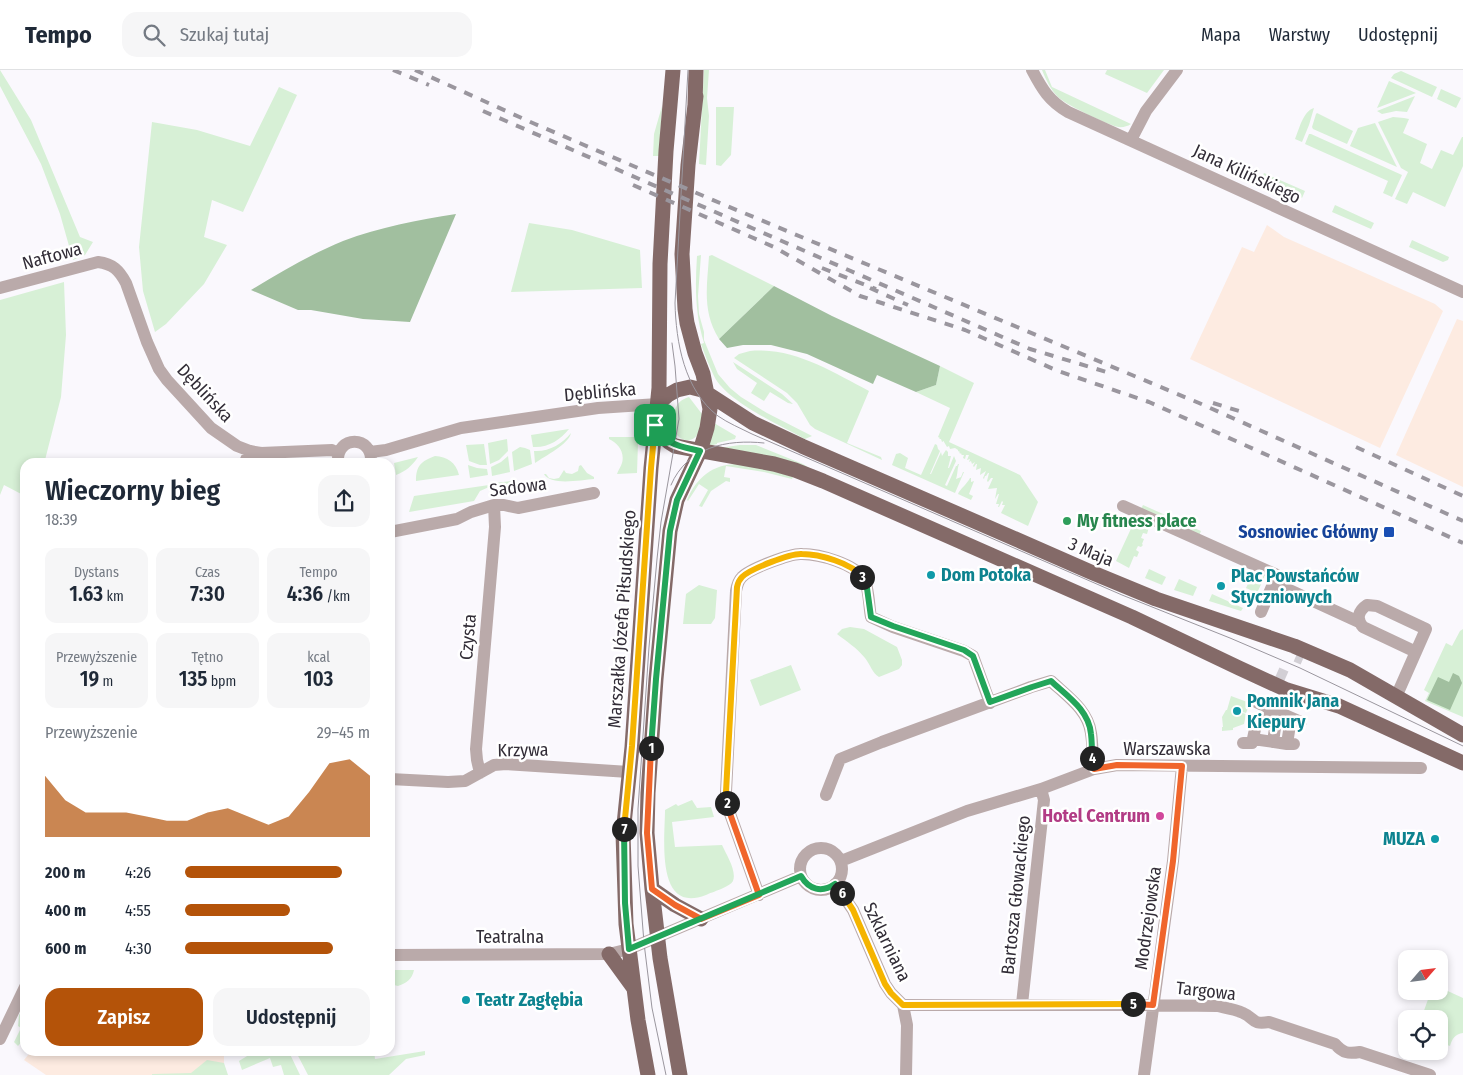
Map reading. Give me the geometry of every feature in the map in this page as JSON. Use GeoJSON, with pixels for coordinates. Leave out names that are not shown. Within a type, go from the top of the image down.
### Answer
{"type":"FeatureCollection","features":[{"type":"Feature","properties":{"kind":"main road","name":"Marszałka Józefa Piłsudskiego"},"geometry":{"type":"LineString","coordinates":[[648,1075],[629,949],[625,903],[623,834],[630,772],[651,468],[658,404],[660,291],[670,162],[673,70]]}},
{"type":"Feature","properties":{"kind":"main road"},"geometry":{"type":"LineString","coordinates":[[680,1075],[657,938],[647,833],[656,679],[670,531],[677,500],[700,451],[710,409],[703,374],[690,338],[684,293],[696,70]]}},
{"type":"Feature","properties":{"kind":"main road"},"geometry":{"type":"LineString","coordinates":[[658,404],[672,392],[686,388],[707,392]]}},
{"type":"Feature","properties":{"kind":"main road","name":"3 Maja"},"geometry":{"type":"LineString","coordinates":[[707,392],[753,423],[981,525],[1156,599],[1294,646],[1350,670],[1463,735]]}},
{"type":"Feature","properties":{"kind":"main road"},"geometry":{"type":"LineString","coordinates":[[655,425],[661,435],[675,446],[774,464],[823,481],[1132,617],[1287,690],[1339,706],[1463,763]]}},
{"type":"Feature","properties":{"kind":"main road"},"geometry":{"type":"LineString","coordinates":[[685,483],[707,464],[729,456]]}},
{"type":"Feature","properties":{"kind":"main road"},"geometry":{"type":"LineString","coordinates":[[652,889],[675,905],[701,919]]}},
{"type":"Feature","properties":{"kind":"main road"},"geometry":{"type":"LineString","coordinates":[[609,954],[634,988]]}},
{"type":"Feature","properties":{"kind":"street","name":"Jana Kilińskiego"},"geometry":{"type":"LineString","coordinates":[[1032,70],[1052,102],[1068,112],[1463,292]]}},
{"type":"Feature","properties":{"kind":"street"},"geometry":{"type":"LineString","coordinates":[[1131,140],[1146,111],[1176,70]]}},
{"type":"Feature","properties":{"kind":"street","name":"Naftowa"},"geometry":{"type":"LineString","coordinates":[[0,288],[98,262],[114,266]]}},
{"type":"Feature","properties":{"kind":"street","name":"Dęblińska"},"geometry":{"type":"LineString","coordinates":[[114,266],[126,282],[147,342],[159,369],[210,428],[237,446],[247,457],[261,453],[295,457],[332,450],[338,458]]}},
{"type":"Feature","properties":{"kind":"street","name":"Dęblińska"},"geometry":{"type":"LineString","coordinates":[[371,457],[386,450],[461,428],[598,408],[658,404]]}},
{"type":"Feature","properties":{"kind":"street"},"geometry":{"type":"LineString","coordinates":[[338,458],[343,446],[354,442],[362,443],[371,457]]}},
{"type":"Feature","properties":{"kind":"street","name":"Sadowa"},"geometry":{"type":"LineString","coordinates":[[395,531],[457,519],[494,504],[518,508],[594,492]]}},
{"type":"Feature","properties":{"kind":"street","name":"Czysta"},"geometry":{"type":"LineString","coordinates":[[480,773],[476,748],[495,527],[494,504]]}},
{"type":"Feature","properties":{"kind":"street"},"geometry":{"type":"LineString","coordinates":[[1123,506],[1277,575],[1261,612]]}},
{"type":"Feature","properties":{"kind":"street"},"geometry":{"type":"LineString","coordinates":[[759,895],[728,808],[726,792],[737,583],[743,575],[752,569],[801,553],[842,562],[858,572],[866,581],[871,617],[964,650],[973,656],[990,702]]}},
{"type":"Feature","properties":{"kind":"street"},"geometry":{"type":"LineString","coordinates":[[1274,583],[1360,622]]}},
{"type":"Feature","properties":{"kind":"street"},"geometry":{"type":"LineString","coordinates":[[1396,696],[1416,652],[1426,629],[1372,605],[1362,608],[1359,613],[1360,622],[1363,627],[1416,652]]}},
{"type":"Feature","properties":{"kind":"street"},"geometry":{"type":"LineString","coordinates":[[826,795],[840,759],[1051,681],[1080,708],[1086,717],[1091,732],[1094,769]]}},
{"type":"Feature","properties":{"kind":"street"},"geometry":{"type":"LineString","coordinates":[[1252,700],[1272,714],[1294,721],[1290,744],[1253,742],[1257,720],[1272,714]]}},
{"type":"Feature","properties":{"kind":"street"},"geometry":{"type":"LineString","coordinates":[[1272,714],[1272,742]]}},
{"type":"Feature","properties":{"kind":"street","name":"Krzywa"},"geometry":{"type":"LineString","coordinates":[[395,778],[448,782],[465,781],[494,765],[506,764],[630,772]]}},
{"type":"Feature","properties":{"kind":"street","name":"Warszawska"},"geometry":{"type":"LineString","coordinates":[[841,861],[967,811],[1041,789],[1094,769],[1117,765],[1421,768]]}},
{"type":"Feature","properties":{"kind":"street","name":"Modrzejowska"},"geometry":{"type":"LineString","coordinates":[[1144,1075],[1173,861],[1182,766]]}},
{"type":"Feature","properties":{"kind":"street","name":"Bartosza Głowackiego"},"geometry":{"type":"LineString","coordinates":[[1022,1004],[1044,800],[1041,789]]}},
{"type":"Feature","properties":{"kind":"street"},"geometry":{"type":"LineString","coordinates":[[819,847],[833,851],[841,861],[841,874],[835,884],[829,888],[823,890],[810,887],[801,876],[801,861],[805,854],[819,847]]}},
{"type":"Feature","properties":{"kind":"street"},"geometry":{"type":"LineString","coordinates":[[657,938],[801,876]]}},
{"type":"Feature","properties":{"kind":"street","name":"Szklarniana"},"geometry":{"type":"LineString","coordinates":[[835,884],[853,910],[885,984],[903,1005],[906,1025],[906,1075]]}},
{"type":"Feature","properties":{"kind":"street","name":"Teatralna"},"geometry":{"type":"LineString","coordinates":[[395,955],[609,954],[629,949],[657,938]]}},
{"type":"Feature","properties":{"kind":"street"},"geometry":{"type":"LineString","coordinates":[[0,1039],[20,999]]}},
{"type":"Feature","properties":{"kind":"street","name":"Targowa"},"geometry":{"type":"LineString","coordinates":[[903,1005],[1217,1006],[1244,1013],[1252,1020],[1260,1023],[1269,1022],[1335,1044],[1342,1051],[1350,1054],[1360,1052],[1430,1075]]}},
{"type":"Feature","properties":{"kind":"shaded area"},"geometry":{"type":"Polygon","coordinates":[[[1267,225],[1284,237],[1435,304],[1443,311],[1380,448],[1190,359],[1242,247],[1254,252],[1267,225]]]}},
{"type":"Feature","properties":{"kind":"shaded area"},"geometry":{"type":"Polygon","coordinates":[[[1457,319],[1463,321],[1463,487],[1396,455],[1457,319]]]}},
{"type":"Feature","properties":{"kind":"shaded area"},"geometry":{"type":"Polygon","coordinates":[[[27,1056],[224,1056],[224,1070],[216,1075],[46,1075],[24,1060],[27,1056]]]}},
{"type":"Feature","properties":{"kind":"green space"},"geometry":{"type":"Polygon","coordinates":[[[0,70],[31,120],[80,237],[93,242],[85,255],[73,260],[60,214],[41,164],[0,86],[0,70]]]}},
{"type":"Feature","properties":{"kind":"green space"},"geometry":{"type":"Polygon","coordinates":[[[704,70],[709,70],[706,165],[699,164],[704,70]]]}},
{"type":"Feature","properties":{"kind":"green space"},"geometry":{"type":"Polygon","coordinates":[[[1042,70],[1045,70],[1052,87],[1131,124],[1124,127],[1114,126],[1068,104],[1053,91],[1042,70]]]}},
{"type":"Feature","properties":{"kind":"green space"},"geometry":{"type":"Polygon","coordinates":[[[1107,70],[1164,70],[1147,93],[1105,74],[1107,70]]]}},
{"type":"Feature","properties":{"kind":"green space"},"geometry":{"type":"Polygon","coordinates":[[[1401,71],[1437,87],[1432,97],[1391,78],[1394,74],[1401,71]]]}},
{"type":"Feature","properties":{"kind":"green space"},"geometry":{"type":"Polygon","coordinates":[[[1389,81],[1416,93],[1377,108],[1389,81]]]}},
{"type":"Feature","properties":{"kind":"green space"},"geometry":{"type":"Polygon","coordinates":[[[279,87],[297,95],[243,212],[212,200],[204,237],[227,245],[204,284],[166,324],[155,332],[143,291],[139,247],[152,122],[197,130],[250,146],[279,87]]]}},
{"type":"Feature","properties":{"kind":"green space"},"geometry":{"type":"Polygon","coordinates":[[[1441,89],[1461,98],[1456,108],[1437,99],[1441,89]]]}},
{"type":"Feature","properties":{"kind":"green space"},"geometry":{"type":"Polygon","coordinates":[[[1415,96],[1407,112],[1396,111],[1382,114],[1377,111],[1415,96]]]}},
{"type":"Feature","properties":{"kind":"green space"},"geometry":{"type":"Polygon","coordinates":[[[662,106],[659,156],[653,156],[654,134],[662,106]]]}},
{"type":"Feature","properties":{"kind":"green space"},"geometry":{"type":"Polygon","coordinates":[[[716,107],[734,107],[731,155],[721,166],[716,165],[716,107]]]}},
{"type":"Feature","properties":{"kind":"green space"},"geometry":{"type":"Polygon","coordinates":[[[1314,108],[1302,142],[1295,139],[1304,117],[1314,108]]]}},
{"type":"Feature","properties":{"kind":"green space"},"geometry":{"type":"Polygon","coordinates":[[[1317,113],[1353,131],[1347,144],[1313,129],[1317,113]]]}},
{"type":"Feature","properties":{"kind":"green space"},"geometry":{"type":"Polygon","coordinates":[[[1393,117],[1409,119],[1403,133],[1427,144],[1420,163],[1432,169],[1441,150],[1453,155],[1463,137],[1463,166],[1445,207],[1413,192],[1407,204],[1395,199],[1408,172],[1401,168],[1378,122],[1393,117]]]}},
{"type":"Feature","properties":{"kind":"green space"},"geometry":{"type":"Polygon","coordinates":[[[1375,123],[1397,167],[1350,146],[1358,128],[1375,123]]]}},
{"type":"Feature","properties":{"kind":"green space"},"geometry":{"type":"Polygon","coordinates":[[[1309,134],[1402,175],[1392,197],[1383,193],[1388,181],[1305,144],[1309,134]]]}},
{"type":"Feature","properties":{"kind":"green space"},"geometry":{"type":"Polygon","coordinates":[[[1264,173],[1305,191],[1302,198],[1261,179],[1264,173]]]}},
{"type":"Feature","properties":{"kind":"green space"},"geometry":{"type":"Polygon","coordinates":[[[1335,205],[1374,223],[1371,229],[1332,212],[1335,205]]]}},
{"type":"Feature","properties":{"kind":"green space"},"geometry":{"type":"Polygon","coordinates":[[[456,214],[410,322],[363,319],[311,310],[298,310],[251,290],[308,257],[343,241],[399,224],[456,214]]]}},
{"type":"Feature","properties":{"kind":"green space"},"geometry":{"type":"Polygon","coordinates":[[[529,223],[572,230],[640,250],[642,288],[511,292],[529,223]]]}},
{"type":"Feature","properties":{"kind":"green space"},"geometry":{"type":"Polygon","coordinates":[[[1412,240],[1449,257],[1448,260],[1443,262],[1409,247],[1412,240]]]}},
{"type":"Feature","properties":{"kind":"green space"},"geometry":{"type":"Polygon","coordinates":[[[701,255],[698,296],[699,314],[704,332],[704,340],[718,374],[741,397],[767,413],[812,436],[805,439],[755,412],[730,395],[714,376],[701,344],[704,343],[697,311],[697,256],[701,255]]]}},
{"type":"Feature","properties":{"kind":"green space"},"geometry":{"type":"Polygon","coordinates":[[[712,255],[774,286],[719,339],[710,319],[707,299],[709,256],[712,255]]]}},
{"type":"Feature","properties":{"kind":"green space"},"geometry":{"type":"Polygon","coordinates":[[[64,282],[66,335],[61,397],[46,458],[20,458],[20,493],[4,485],[0,495],[0,300],[64,282]]]}},
{"type":"Feature","properties":{"kind":"green space"},"geometry":{"type":"Polygon","coordinates":[[[774,286],[832,316],[940,366],[936,385],[916,392],[877,375],[873,384],[807,354],[771,345],[743,345],[727,348],[719,339],[774,286]]]}},
{"type":"Feature","properties":{"kind":"green space"},"geometry":{"type":"Polygon","coordinates":[[[750,351],[782,353],[812,362],[869,391],[847,443],[881,457],[882,460],[815,429],[810,425],[797,403],[787,393],[734,358],[739,354],[750,351]]]}},
{"type":"Feature","properties":{"kind":"green space"},"geometry":{"type":"Polygon","coordinates":[[[733,362],[782,394],[793,404],[770,392],[764,401],[751,393],[757,383],[737,369],[733,362]]]}},
{"type":"Feature","properties":{"kind":"green space"},"geometry":{"type":"Polygon","coordinates":[[[940,366],[974,383],[949,442],[1020,475],[1038,502],[1028,526],[1001,513],[1005,505],[1002,505],[1002,501],[999,507],[999,504],[996,504],[999,494],[995,499],[997,488],[988,489],[993,478],[987,481],[989,473],[984,479],[986,471],[980,475],[981,468],[976,470],[977,464],[974,467],[975,462],[972,464],[971,461],[969,462],[970,459],[967,460],[969,455],[966,455],[965,459],[963,458],[964,455],[961,455],[958,450],[955,448],[950,449],[944,441],[942,442],[939,439],[938,437],[950,408],[916,392],[936,385],[940,366]]]}},
{"type":"Feature","properties":{"kind":"green space"},"geometry":{"type":"Polygon","coordinates":[[[689,397],[702,414],[696,436],[690,440],[684,440],[676,433],[674,417],[675,409],[679,403],[689,397]]]}},
{"type":"Feature","properties":{"kind":"green space"},"geometry":{"type":"Polygon","coordinates":[[[714,423],[736,436],[735,439],[709,446],[714,423]]]}},
{"type":"Feature","properties":{"kind":"green space"},"geometry":{"type":"Polygon","coordinates":[[[569,429],[562,437],[553,442],[544,446],[533,447],[531,435],[569,429]]]}},
{"type":"Feature","properties":{"kind":"green space"},"geometry":{"type":"Polygon","coordinates":[[[571,433],[566,441],[535,463],[534,451],[545,450],[555,446],[564,441],[571,433]]]}},
{"type":"Feature","properties":{"kind":"green space"},"geometry":{"type":"Polygon","coordinates":[[[609,437],[637,438],[637,473],[617,474],[623,459],[622,452],[618,445],[609,437]]]}},
{"type":"Feature","properties":{"kind":"green space"},"geometry":{"type":"Polygon","coordinates":[[[507,439],[508,451],[499,460],[490,464],[488,443],[507,439]]]}},
{"type":"Feature","properties":{"kind":"green space"},"geometry":{"type":"Polygon","coordinates":[[[484,444],[487,465],[480,465],[469,461],[466,445],[484,444]]]}},
{"type":"Feature","properties":{"kind":"green space"},"geometry":{"type":"Polygon","coordinates":[[[935,444],[940,451],[930,474],[941,452],[942,456],[946,450],[948,456],[951,456],[948,468],[954,456],[956,461],[945,485],[947,486],[958,464],[956,479],[961,477],[964,472],[955,493],[892,465],[896,454],[900,453],[908,458],[905,468],[921,475],[935,444]]]}},
{"type":"Feature","properties":{"kind":"green space"},"geometry":{"type":"Polygon","coordinates":[[[756,445],[811,469],[719,448],[756,445]]]}},
{"type":"Feature","properties":{"kind":"green space"},"geometry":{"type":"Polygon","coordinates":[[[520,447],[530,450],[532,464],[514,471],[512,452],[520,447]]]}},
{"type":"Feature","properties":{"kind":"green space"},"geometry":{"type":"Polygon","coordinates":[[[435,456],[450,461],[458,470],[459,475],[416,481],[420,465],[435,456]]]}},
{"type":"Feature","properties":{"kind":"green space"},"geometry":{"type":"Polygon","coordinates":[[[508,456],[510,472],[492,476],[491,467],[508,456]]]}},
{"type":"Feature","properties":{"kind":"green space"},"geometry":{"type":"Polygon","coordinates":[[[418,457],[409,468],[396,475],[395,463],[418,457]]]}},
{"type":"Feature","properties":{"kind":"green space"},"geometry":{"type":"Polygon","coordinates":[[[737,464],[774,471],[793,477],[792,479],[726,466],[724,477],[730,478],[730,482],[726,481],[711,491],[702,507],[699,506],[708,490],[699,484],[687,500],[695,485],[706,474],[720,467],[737,464]]]}},
{"type":"Feature","properties":{"kind":"green space"},"geometry":{"type":"Polygon","coordinates":[[[468,465],[487,469],[488,475],[470,478],[468,465]]]}},
{"type":"Feature","properties":{"kind":"green space"},"geometry":{"type":"Polygon","coordinates":[[[581,465],[594,479],[559,481],[547,478],[544,474],[549,478],[559,478],[564,470],[566,473],[572,474],[578,471],[581,465]]]}},
{"type":"Feature","properties":{"kind":"green space"},"geometry":{"type":"Polygon","coordinates":[[[970,478],[971,482],[974,481],[969,494],[973,496],[971,500],[958,494],[970,478]]]}},
{"type":"Feature","properties":{"kind":"green space"},"geometry":{"type":"Polygon","coordinates":[[[512,481],[527,486],[510,494],[504,488],[494,483],[512,481]]]}},
{"type":"Feature","properties":{"kind":"green space"},"geometry":{"type":"Polygon","coordinates":[[[489,485],[489,487],[480,491],[474,501],[409,512],[414,496],[489,485]]]}},
{"type":"Feature","properties":{"kind":"green space"},"geometry":{"type":"Polygon","coordinates":[[[1143,505],[1201,531],[1199,536],[1141,509],[1143,505]]]}},
{"type":"Feature","properties":{"kind":"green space"},"geometry":{"type":"Polygon","coordinates":[[[1135,520],[1149,527],[1147,534],[1143,533],[1141,538],[1144,539],[1143,545],[1141,547],[1138,546],[1136,550],[1139,552],[1137,557],[1134,556],[1129,568],[1116,561],[1135,520]]]}},
{"type":"Feature","properties":{"kind":"green space"},"geometry":{"type":"Polygon","coordinates":[[[1149,569],[1166,577],[1162,585],[1145,578],[1149,569]]]}},
{"type":"Feature","properties":{"kind":"green space"},"geometry":{"type":"Polygon","coordinates":[[[1254,571],[1265,576],[1257,593],[1246,588],[1254,571]]]}},
{"type":"Feature","properties":{"kind":"green space"},"geometry":{"type":"Polygon","coordinates":[[[1179,579],[1197,587],[1193,596],[1174,590],[1179,579]]]}},
{"type":"Feature","properties":{"kind":"green space"},"geometry":{"type":"Polygon","coordinates":[[[699,585],[717,590],[715,618],[711,624],[683,624],[686,594],[699,585]]]}},
{"type":"Feature","properties":{"kind":"green space"},"geometry":{"type":"Polygon","coordinates":[[[1212,594],[1243,608],[1241,611],[1209,601],[1212,594]]]}},
{"type":"Feature","properties":{"kind":"green space"},"geometry":{"type":"Polygon","coordinates":[[[850,627],[864,629],[897,647],[902,660],[902,665],[899,669],[879,677],[862,654],[837,634],[842,629],[850,627]]]}},
{"type":"Feature","properties":{"kind":"green space"},"geometry":{"type":"Polygon","coordinates":[[[1463,629],[1463,717],[1425,701],[1429,693],[1424,690],[1446,643],[1452,646],[1463,629]]]}},
{"type":"Feature","properties":{"kind":"green space"},"geometry":{"type":"Polygon","coordinates":[[[791,665],[801,690],[760,706],[750,680],[791,665]]]}},
{"type":"Feature","properties":{"kind":"green space"},"geometry":{"type":"Polygon","coordinates":[[[1453,673],[1459,676],[1462,683],[1450,710],[1427,700],[1438,677],[1449,682],[1453,673]]]}},
{"type":"Feature","properties":{"kind":"green space"},"geometry":{"type":"Polygon","coordinates":[[[1231,696],[1250,703],[1246,713],[1239,711],[1235,707],[1233,712],[1246,714],[1244,724],[1233,728],[1233,730],[1222,731],[1222,717],[1227,710],[1231,696]]]}},
{"type":"Feature","properties":{"kind":"green space"},"geometry":{"type":"Polygon","coordinates":[[[692,800],[697,808],[711,807],[714,817],[672,822],[675,847],[722,845],[734,872],[734,877],[733,881],[725,887],[706,895],[690,898],[678,894],[671,884],[666,870],[664,838],[665,810],[676,804],[678,806],[692,800]]]}},
{"type":"Feature","properties":{"kind":"green space"},"geometry":{"type":"Polygon","coordinates":[[[395,970],[414,970],[409,980],[398,986],[395,985],[395,970]]]}},
{"type":"Feature","properties":{"kind":"green space"},"geometry":{"type":"Polygon","coordinates":[[[1448,991],[1463,998],[1463,1033],[1454,1037],[1450,1046],[1448,1045],[1448,1010],[1424,1010],[1428,1000],[1448,1000],[1448,991]]]}},
{"type":"Feature","properties":{"kind":"green space"},"geometry":{"type":"Polygon","coordinates":[[[20,1014],[20,1027],[18,1026],[20,1014]]]}},
{"type":"Feature","properties":{"kind":"green space"},"geometry":{"type":"Polygon","coordinates":[[[20,1030],[20,1044],[18,1046],[14,1042],[20,1030]]]}},
{"type":"Feature","properties":{"kind":"green space"},"geometry":{"type":"Polygon","coordinates":[[[425,1051],[425,1055],[406,1059],[389,1075],[308,1075],[298,1056],[375,1056],[375,1059],[425,1051]]]}},
{"type":"Feature","properties":{"kind":"green space"},"geometry":{"type":"Polygon","coordinates":[[[247,1056],[291,1056],[300,1075],[284,1075],[281,1065],[273,1067],[270,1058],[242,1070],[239,1061],[247,1056]]]}},
{"type":"Feature","properties":{"kind":"green space"},"geometry":{"type":"Polygon","coordinates":[[[207,1060],[224,1063],[228,1075],[152,1075],[191,1073],[207,1060]]]}},
{"type":"Feature","properties":{"kind":"tunnel"},"geometry":{"type":"LineString","coordinates":[[1296,656],[1303,659]]}},
{"type":"Feature","properties":{"kind":"tunnel"},"geometry":{"type":"LineString","coordinates":[[1277,673],[1286,677]]}},
{"type":"Feature","properties":{"kind":"tram line"},"geometry":{"type":"LineString","coordinates":[[688,70],[675,303],[677,333],[684,364],[690,379],[706,405],[718,416],[752,434],[1122,595],[1300,668],[1463,746]]}},
{"type":"Feature","properties":{"kind":"tram line"},"geometry":{"type":"LineString","coordinates":[[666,1075],[652,1008],[644,943],[638,866],[638,809],[657,559],[661,522],[679,419],[672,343]]}},
{"type":"Feature","properties":{"kind":"tram line"},"geometry":{"type":"LineString","coordinates":[[671,485],[678,472],[687,462],[710,448],[736,443],[764,443]]}},
{"type":"Feature","properties":{"kind":"railway"},"geometry":{"type":"LineString","coordinates":[[393,70],[429,85]]}},
{"type":"Feature","properties":{"kind":"railway"},"geometry":{"type":"LineString","coordinates":[[415,70],[535,124],[720,203],[1199,403],[1463,521]]}},
{"type":"Feature","properties":{"kind":"railway"},"geometry":{"type":"LineString","coordinates":[[483,111],[1030,349],[1110,373]]}},
{"type":"Feature","properties":{"kind":"railway"},"geometry":{"type":"LineString","coordinates":[[633,185],[774,247],[860,296],[965,330],[1058,371],[1149,402],[1463,543]]}},
{"type":"Feature","properties":{"kind":"railway"},"geometry":{"type":"LineString","coordinates":[[822,268],[876,289]]}},
{"type":"Feature","properties":{"kind":"railway"},"geometry":{"type":"LineString","coordinates":[[870,288],[908,305]]}},
{"type":"Feature","properties":{"kind":"railway"},"geometry":{"type":"LineString","coordinates":[[1213,403],[1239,411]]}},
{"type":"Feature","properties":{"kind":"railway"},"geometry":{"type":"LineString","coordinates":[[1356,447],[1463,496]]}},
{"type":"Feature","properties":{"kind":"place","name":"My fitness place"},"geometry":{"type":"Point","coordinates":[1067,521]}},
{"type":"Feature","properties":{"kind":"place","name":"Sosnowiec Główny"},"geometry":{"type":"Point","coordinates":[1389,532]}},
{"type":"Feature","properties":{"kind":"place","name":"Dom Potoka"},"geometry":{"type":"Point","coordinates":[931,575]}},
{"type":"Feature","properties":{"kind":"place","name":"Plac Powstańców Styczniowych"},"geometry":{"type":"Point","coordinates":[1221,586]}},
{"type":"Feature","properties":{"kind":"place","name":"Pomnik Jana Kiepury"},"geometry":{"type":"Point","coordinates":[1237,711]}},
{"type":"Feature","properties":{"kind":"place","name":"Hotel Centrum"},"geometry":{"type":"Point","coordinates":[1160,816]}},
{"type":"Feature","properties":{"kind":"place","name":"MUZA"},"geometry":{"type":"Point","coordinates":[1435,839]}},
{"type":"Feature","properties":{"kind":"place","name":"Teatr Zagłębia"},"geometry":{"type":"Point","coordinates":[466,1000]}},
{"type":"Feature","properties":{"kind":"route"},"geometry":{"type":"LineString","coordinates":[[655,425],[632,746],[623,834],[626,924],[629,949],[759,895],[801,876],[810,887],[823,890],[835,884],[841,891],[853,910],[885,984],[903,1005],[1153,1005],[1173,861],[1182,766],[1117,765],[1094,769],[1091,732],[1086,717],[1080,708],[1051,681],[990,702],[973,656],[964,650],[871,617],[866,581],[858,572],[842,562],[801,553],[752,569],[743,575],[737,583],[726,792],[728,808],[759,895],[701,919],[664,899],[652,889],[647,833],[648,793],[668,548],[677,500],[700,451],[675,446],[661,435],[655,425]]}}]}
